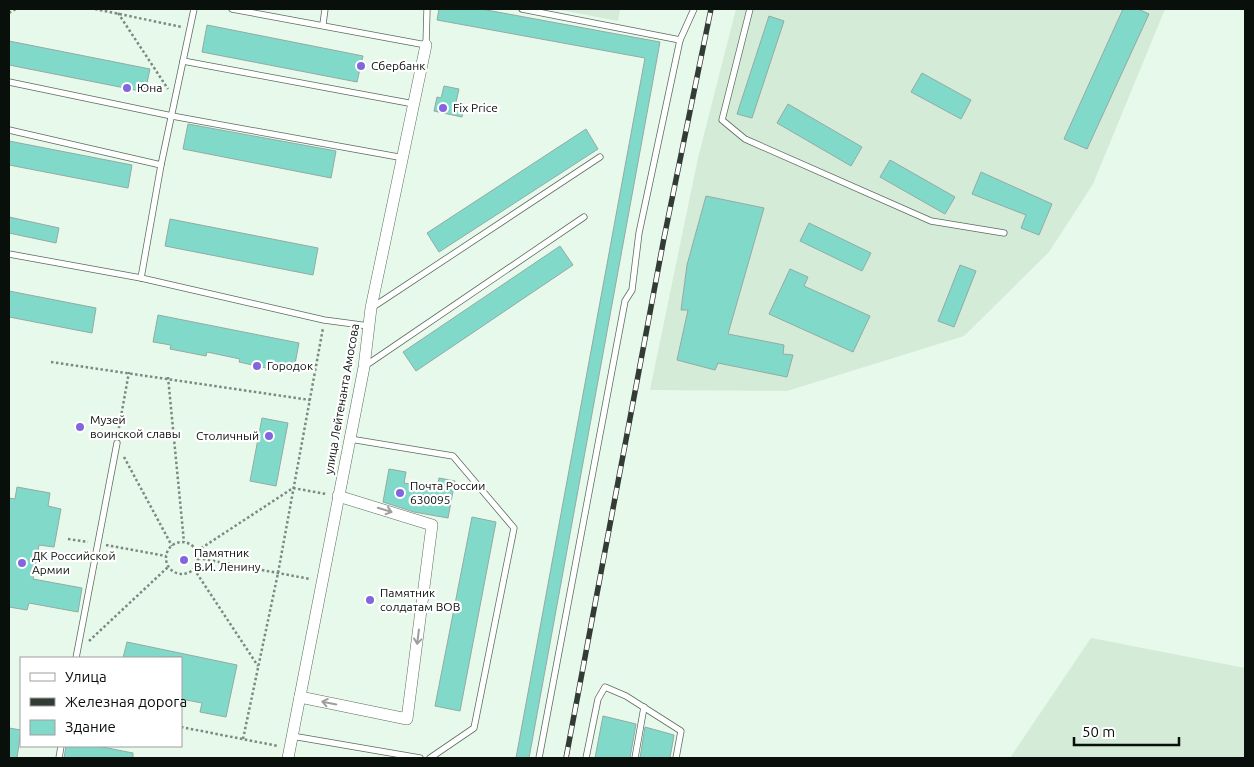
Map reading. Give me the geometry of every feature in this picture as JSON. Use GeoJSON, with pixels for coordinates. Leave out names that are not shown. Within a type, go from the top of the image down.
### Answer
{"type":"FeatureCollection","features":[{"type":"Feature","properties":{"kind":"street","name":"улица Лейтенанта Амосова"},"geometry":{"type":"LineString","coordinates":[[289,753],[364,367],[371,308],[404,158],[426,45]]}},
{"type":"Feature","properties":{"kind":"street"},"geometry":{"type":"LineString","coordinates":[[300,697],[407,719],[432,525],[338,496]]}},
{"type":"Feature","properties":{"kind":"lane"},"geometry":{"type":"LineString","coordinates":[[141,278],[161,164],[194,9]]}},
{"type":"Feature","properties":{"kind":"lane"},"geometry":{"type":"LineString","coordinates":[[232,9],[323,24],[426,45],[427,9]]}},
{"type":"Feature","properties":{"kind":"lane"},"geometry":{"type":"LineString","coordinates":[[323,24],[326,9]]}},
{"type":"Feature","properties":{"kind":"lane"},"geometry":{"type":"LineString","coordinates":[[522,9],[680,40]]}},
{"type":"Feature","properties":{"kind":"lane"},"geometry":{"type":"LineString","coordinates":[[539,758],[625,301],[632,290],[639,233],[680,40],[694,9]]}},
{"type":"Feature","properties":{"kind":"lane"},"geometry":{"type":"LineString","coordinates":[[750,9],[722,120],[745,139],[931,221],[1004,234]]}},
{"type":"Feature","properties":{"kind":"lane"},"geometry":{"type":"LineString","coordinates":[[184,60],[414,104]]}},
{"type":"Feature","properties":{"kind":"lane"},"geometry":{"type":"LineString","coordinates":[[9,82],[172,116],[404,158]]}},
{"type":"Feature","properties":{"kind":"lane"},"geometry":{"type":"LineString","coordinates":[[9,130],[161,164]]}},
{"type":"Feature","properties":{"kind":"lane"},"geometry":{"type":"LineString","coordinates":[[371,308],[600,157]]}},
{"type":"Feature","properties":{"kind":"lane"},"geometry":{"type":"LineString","coordinates":[[364,367],[584,217]]}},
{"type":"Feature","properties":{"kind":"lane"},"geometry":{"type":"LineString","coordinates":[[9,254],[141,278],[324,320],[368,326]]}},
{"type":"Feature","properties":{"kind":"lane"},"geometry":{"type":"LineString","coordinates":[[350,439],[452,456],[514,528],[474,728],[430,758]]}},
{"type":"Feature","properties":{"kind":"lane"},"geometry":{"type":"LineString","coordinates":[[76,657],[117,443]]}},
{"type":"Feature","properties":{"kind":"lane"},"geometry":{"type":"LineString","coordinates":[[586,758],[598,699],[605,687],[626,696],[682,731],[676,758]]}},
{"type":"Feature","properties":{"kind":"lane"},"geometry":{"type":"LineString","coordinates":[[635,758],[644,708]]}},
{"type":"Feature","properties":{"kind":"lane"},"geometry":{"type":"LineString","coordinates":[[292,736],[420,758]]}},
{"type":"Feature","properties":{"kind":"path"},"geometry":{"type":"LineString","coordinates":[[9,13],[16,9]]}},
{"type":"Feature","properties":{"kind":"path"},"geometry":{"type":"LineString","coordinates":[[95,9],[190,29]]}},
{"type":"Feature","properties":{"kind":"path"},"geometry":{"type":"LineString","coordinates":[[118,13],[176,100]]}},
{"type":"Feature","properties":{"kind":"path"},"geometry":{"type":"LineString","coordinates":[[243,739],[278,573],[324,320]]}},
{"type":"Feature","properties":{"kind":"path"},"geometry":{"type":"LineString","coordinates":[[51,362],[168,377],[310,400]]}},
{"type":"Feature","properties":{"kind":"path"},"geometry":{"type":"LineString","coordinates":[[129,372],[117,443],[172,546]]}},
{"type":"Feature","properties":{"kind":"path"},"geometry":{"type":"LineString","coordinates":[[168,377],[184,542]]}},
{"type":"Feature","properties":{"kind":"path"},"geometry":{"type":"LineString","coordinates":[[197,551],[293,488],[338,496]]}},
{"type":"Feature","properties":{"kind":"path"},"geometry":{"type":"LineString","coordinates":[[68,538],[166,556]]}},
{"type":"Feature","properties":{"kind":"path"},"geometry":{"type":"LineString","coordinates":[[184,542],[192,545],[197,551],[198,558],[194,569],[186,574],[181,574],[168,567],[166,556],[172,546],[184,542]]}},
{"type":"Feature","properties":{"kind":"path"},"geometry":{"type":"LineString","coordinates":[[198,558],[322,582]]}},
{"type":"Feature","properties":{"kind":"path"},"geometry":{"type":"LineString","coordinates":[[78,651],[168,567]]}},
{"type":"Feature","properties":{"kind":"path"},"geometry":{"type":"LineString","coordinates":[[194,569],[258,666]]}},
{"type":"Feature","properties":{"kind":"path"},"geometry":{"type":"LineString","coordinates":[[182,727],[243,739],[289,753]]}},
{"type":"Feature","properties":{"kind":"shaded area"},"geometry":{"type":"Polygon","coordinates":[[[556,9],[620,9],[618,21],[556,9]]]}},
{"type":"Feature","properties":{"kind":"shaded area"},"geometry":{"type":"Polygon","coordinates":[[[736,9],[1165,9],[1093,184],[1049,252],[964,336],[787,391],[650,390],[698,158],[736,9]]]}},
{"type":"Feature","properties":{"kind":"shaded area"},"geometry":{"type":"Polygon","coordinates":[[[1091,638],[1245,668],[1245,758],[1010,758],[1091,638]]]}},
{"type":"Feature","properties":{"kind":"building"},"geometry":{"type":"Polygon","coordinates":[[[439,9],[481,9],[660,42],[529,758],[516,758],[645,58],[437,20],[439,9]]]}},
{"type":"Feature","properties":{"kind":"building"},"geometry":{"type":"Polygon","coordinates":[[[1123,9],[1138,9],[1149,14],[1087,149],[1064,139],[1123,9]]]}},
{"type":"Feature","properties":{"kind":"building"},"geometry":{"type":"Polygon","coordinates":[[[769,16],[784,21],[752,118],[737,114],[769,16]]]}},
{"type":"Feature","properties":{"kind":"building"},"geometry":{"type":"Polygon","coordinates":[[[207,25],[363,56],[357,82],[202,52],[207,25]]]}},
{"type":"Feature","properties":{"kind":"building"},"geometry":{"type":"Polygon","coordinates":[[[9,41],[150,69],[145,92],[9,65],[9,41]]]}},
{"type":"Feature","properties":{"kind":"building"},"geometry":{"type":"Polygon","coordinates":[[[922,73],[971,100],[961,119],[911,92],[922,73]]]}},
{"type":"Feature","properties":{"kind":"building"},"geometry":{"type":"Polygon","coordinates":[[[444,86],[459,89],[456,102],[464,104],[462,117],[434,111],[437,97],[441,98],[444,86]]]}},
{"type":"Feature","properties":{"kind":"building"},"geometry":{"type":"Polygon","coordinates":[[[788,104],[862,147],[851,166],[777,123],[788,104]]]}},
{"type":"Feature","properties":{"kind":"building"},"geometry":{"type":"Polygon","coordinates":[[[188,124],[336,151],[331,178],[183,149],[188,124]]]}},
{"type":"Feature","properties":{"kind":"building"},"geometry":{"type":"Polygon","coordinates":[[[586,129],[598,149],[439,252],[427,233],[586,129]]]}},
{"type":"Feature","properties":{"kind":"building"},"geometry":{"type":"Polygon","coordinates":[[[9,141],[132,165],[128,188],[9,165],[9,141]]]}},
{"type":"Feature","properties":{"kind":"building"},"geometry":{"type":"Polygon","coordinates":[[[890,160],[955,197],[945,214],[880,177],[890,160]]]}},
{"type":"Feature","properties":{"kind":"building"},"geometry":{"type":"Polygon","coordinates":[[[981,172],[1052,204],[1039,235],[1021,228],[1026,215],[972,194],[981,172]]]}},
{"type":"Feature","properties":{"kind":"building"},"geometry":{"type":"Polygon","coordinates":[[[706,196],[764,208],[728,334],[784,345],[783,354],[793,355],[787,377],[718,363],[715,370],[677,360],[688,310],[681,310],[687,265],[706,196]]]}},
{"type":"Feature","properties":{"kind":"building"},"geometry":{"type":"Polygon","coordinates":[[[9,217],[59,228],[56,243],[9,233],[9,217]]]}},
{"type":"Feature","properties":{"kind":"building"},"geometry":{"type":"Polygon","coordinates":[[[170,219],[318,248],[313,275],[165,246],[170,219]]]}},
{"type":"Feature","properties":{"kind":"building"},"geometry":{"type":"Polygon","coordinates":[[[809,223],[871,253],[862,271],[800,241],[809,223]]]}},
{"type":"Feature","properties":{"kind":"building"},"geometry":{"type":"Polygon","coordinates":[[[560,246],[573,265],[416,371],[403,352],[560,246]]]}},
{"type":"Feature","properties":{"kind":"building"},"geometry":{"type":"Polygon","coordinates":[[[960,265],[976,271],[954,327],[938,321],[960,265]]]}},
{"type":"Feature","properties":{"kind":"building"},"geometry":{"type":"Polygon","coordinates":[[[790,269],[808,277],[804,286],[870,316],[853,352],[769,314],[790,269]]]}},
{"type":"Feature","properties":{"kind":"building"},"geometry":{"type":"Polygon","coordinates":[[[9,291],[96,308],[92,333],[9,317],[9,291]]]}},
{"type":"Feature","properties":{"kind":"building"},"geometry":{"type":"Polygon","coordinates":[[[158,315],[299,343],[294,369],[276,366],[275,370],[239,362],[240,359],[207,352],[206,356],[170,349],[171,345],[153,342],[158,315]]]}},
{"type":"Feature","properties":{"kind":"building"},"geometry":{"type":"Polygon","coordinates":[[[262,418],[288,423],[276,486],[250,481],[262,418]]]}},
{"type":"Feature","properties":{"kind":"building"},"geometry":{"type":"Polygon","coordinates":[[[389,469],[406,472],[404,483],[437,489],[439,478],[455,481],[448,518],[414,512],[383,502],[389,469]]]}},
{"type":"Feature","properties":{"kind":"building","name":"ДК Российской Армии"},"geometry":{"type":"Polygon","coordinates":[[[17,487],[50,493],[48,506],[61,509],[54,547],[39,545],[33,579],[82,588],[78,612],[29,603],[27,610],[9,607],[9,498],[15,499],[17,487]]]}},
{"type":"Feature","properties":{"kind":"building"},"geometry":{"type":"Polygon","coordinates":[[[472,517],[496,522],[460,711],[435,706],[472,517]]]}},
{"type":"Feature","properties":{"kind":"building"},"geometry":{"type":"Polygon","coordinates":[[[127,642],[237,665],[226,717],[200,712],[202,703],[182,699],[182,657],[123,657],[127,642]]]}},
{"type":"Feature","properties":{"kind":"building"},"geometry":{"type":"Polygon","coordinates":[[[603,716],[636,724],[630,758],[595,758],[603,716]]]}},
{"type":"Feature","properties":{"kind":"building"},"geometry":{"type":"Polygon","coordinates":[[[645,727],[674,735],[670,758],[640,758],[645,727]]]}},
{"type":"Feature","properties":{"kind":"building"},"geometry":{"type":"Polygon","coordinates":[[[9,728],[20,730],[17,758],[9,758],[9,728]]]}},
{"type":"Feature","properties":{"kind":"building"},"geometry":{"type":"Polygon","coordinates":[[[66,747],[102,747],[133,753],[133,758],[64,758],[66,747]]]}},
{"type":"Feature","properties":{"kind":"railway"},"geometry":{"type":"LineString","coordinates":[[566,758],[664,238],[711,9]]}},
{"type":"Feature","properties":{"kind":"place","name":"Сбербанк"},"geometry":{"type":"Point","coordinates":[361,66]}},
{"type":"Feature","properties":{"kind":"place","name":"Юна"},"geometry":{"type":"Point","coordinates":[127,88]}},
{"type":"Feature","properties":{"kind":"place","name":"Fix Price"},"geometry":{"type":"Point","coordinates":[443,108]}},
{"type":"Feature","properties":{"kind":"place","name":"Городок"},"geometry":{"type":"Point","coordinates":[257,366]}},
{"type":"Feature","properties":{"kind":"place","name":"Музей воинской славы"},"geometry":{"type":"Point","coordinates":[80,427]}},
{"type":"Feature","properties":{"kind":"place","name":"Столичный"},"geometry":{"type":"Point","coordinates":[269,436]}},
{"type":"Feature","properties":{"kind":"place","name":"Почта России 630095"},"geometry":{"type":"Point","coordinates":[400,493]}},
{"type":"Feature","properties":{"kind":"place","name":"Памятник В.И. Ленину"},"geometry":{"type":"Point","coordinates":[184,560]}},
{"type":"Feature","properties":{"kind":"place","name":"ДК Российской Армии"},"geometry":{"type":"Point","coordinates":[22,563]}},
{"type":"Feature","properties":{"kind":"place","name":"Памятник солдатам ВОВ"},"geometry":{"type":"Point","coordinates":[370,600]}}]}
